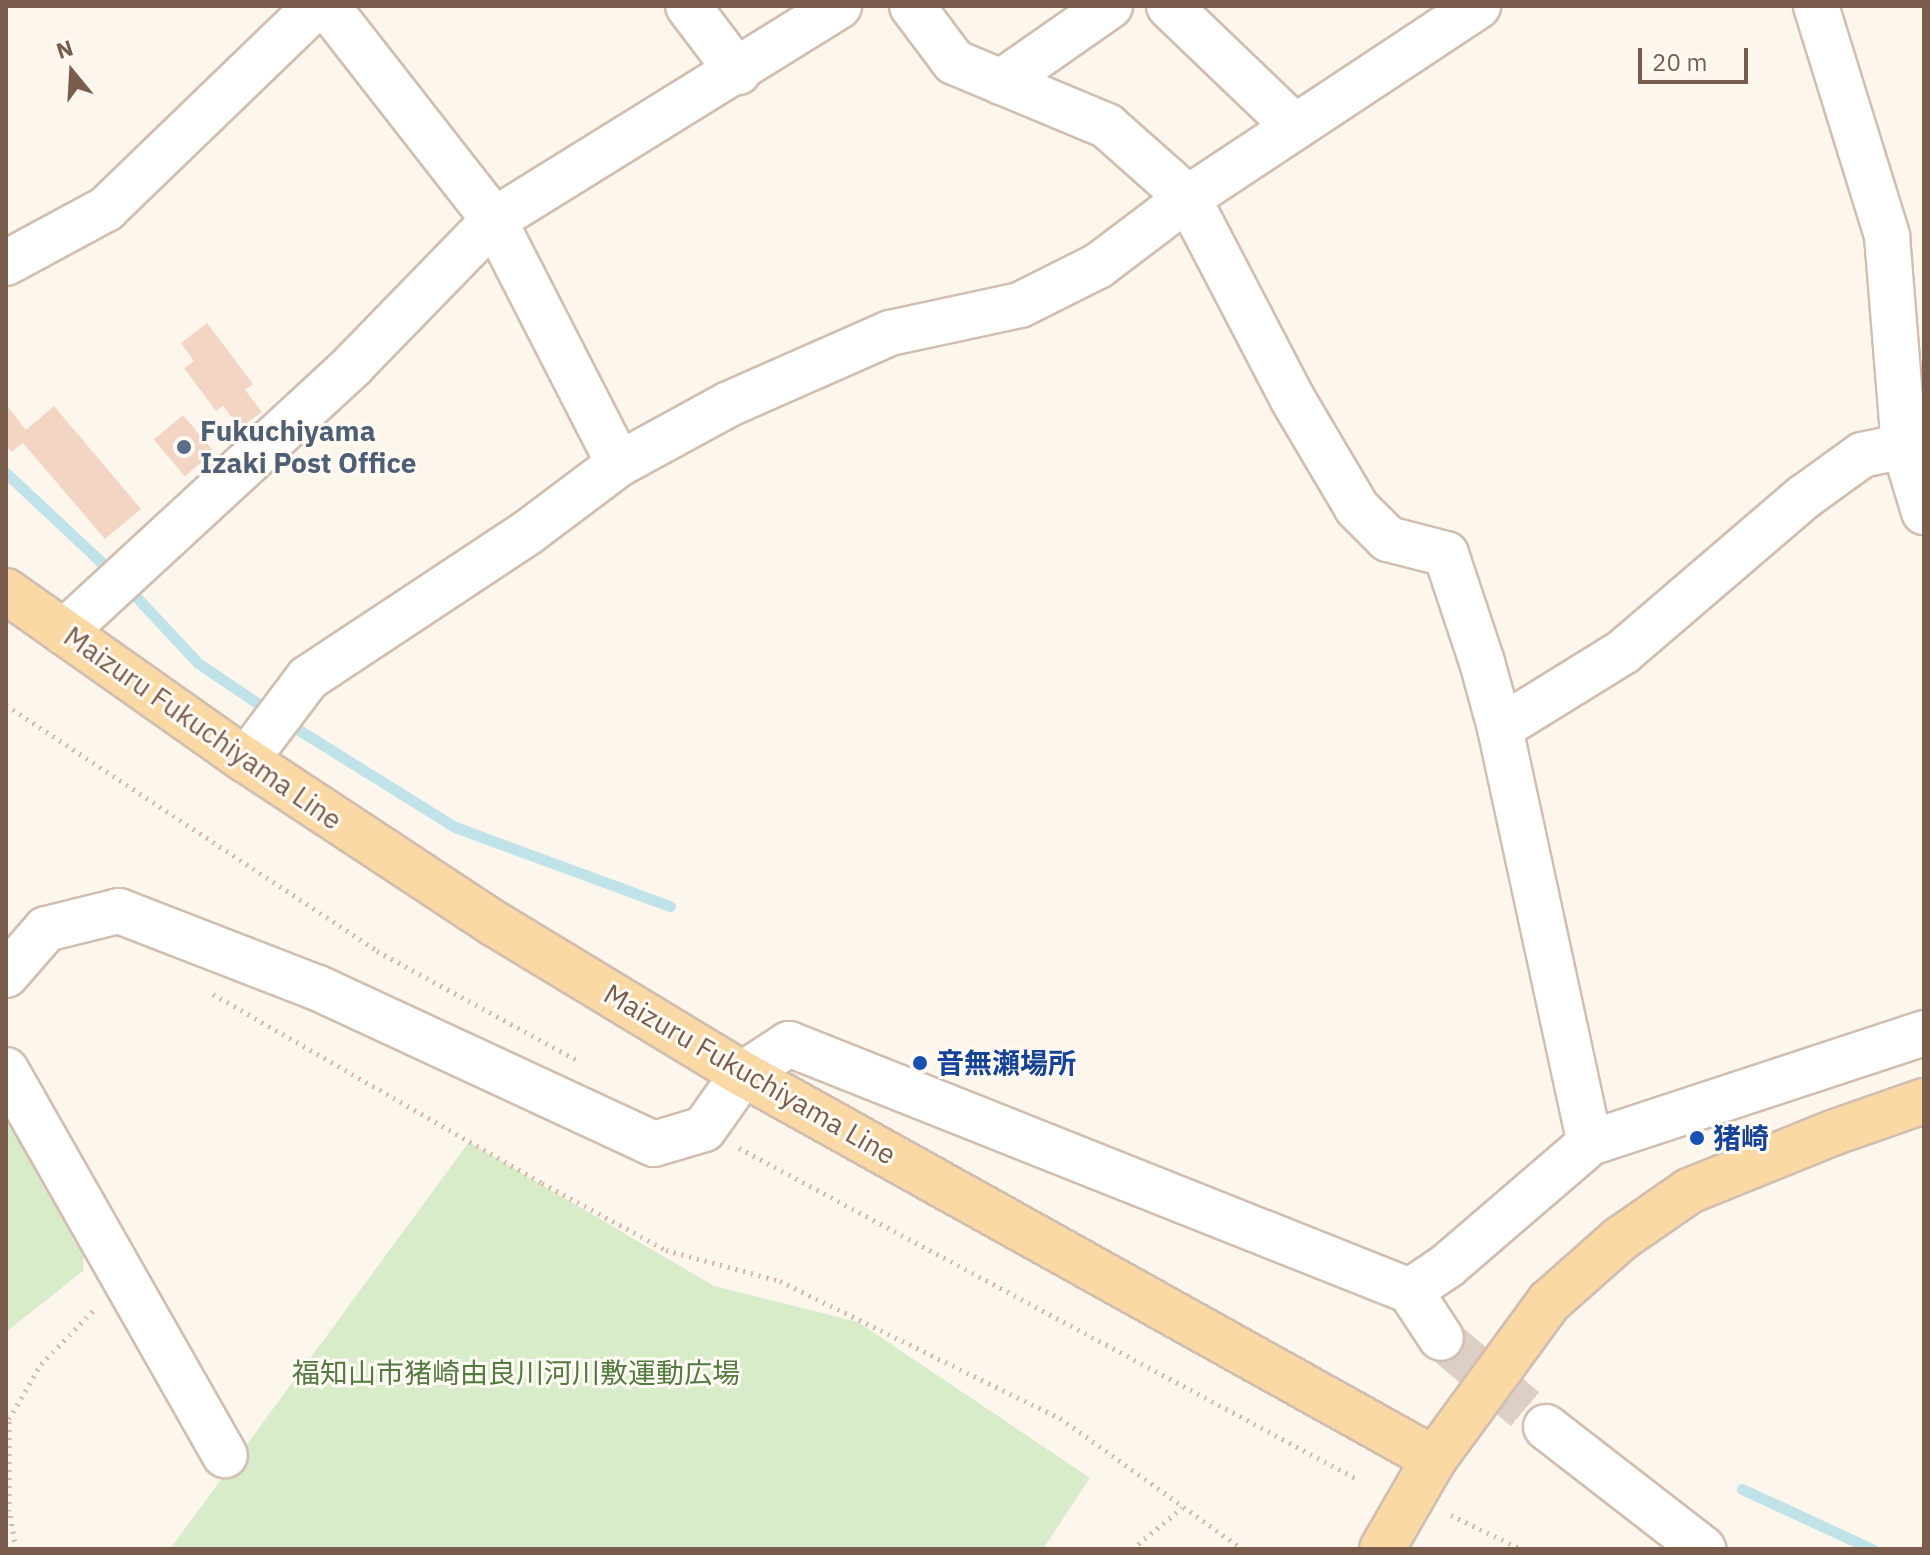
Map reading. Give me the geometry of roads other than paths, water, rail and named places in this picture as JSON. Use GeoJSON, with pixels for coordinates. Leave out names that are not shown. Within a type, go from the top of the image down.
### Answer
{"type":"FeatureCollection","features":[{"type":"Feature","properties":{"kind":"main road","name":"Maizuru Fukuchiyama Line"},"geometry":{"type":"LineString","coordinates":[[6,591],[246,760],[495,924],[743,1074],[1434,1459]]}},
{"type":"Feature","properties":{"kind":"main road"},"geometry":{"type":"LineString","coordinates":[[1391,1534],[1434,1459],[1549,1302],[1620,1239],[1689,1191],[1835,1132],[1924,1101]]}},
{"type":"Feature","properties":{"kind":"street"},"geometry":{"type":"LineString","coordinates":[[6,263],[106,209],[316,6]]}},
{"type":"Feature","properties":{"kind":"street"},"geometry":{"type":"LineString","coordinates":[[327,6],[494,220],[619,464]]}},
{"type":"Feature","properties":{"kind":"street"},"geometry":{"type":"LineString","coordinates":[[688,6],[738,72]]}},
{"type":"Feature","properties":{"kind":"street"},"geometry":{"type":"LineString","coordinates":[[64,632],[353,365],[494,220],[738,72],[839,6]]}},
{"type":"Feature","properties":{"kind":"street"},"geometry":{"type":"LineString","coordinates":[[912,6],[954,62],[1107,126],[1188,198],[1292,398],[1357,508],[1388,539],[1446,554],[1500,728],[1590,1143]]}},
{"type":"Feature","properties":{"kind":"street"},"geometry":{"type":"LineString","coordinates":[[1001,82],[1110,6]]}},
{"type":"Feature","properties":{"kind":"street"},"geometry":{"type":"LineString","coordinates":[[1169,6],[1295,127]]}},
{"type":"Feature","properties":{"kind":"street"},"geometry":{"type":"LineString","coordinates":[[246,760],[308,678],[527,533],[619,464],[729,404],[890,333],[1020,305],[1098,266],[1188,198],[1478,6]]}},
{"type":"Feature","properties":{"kind":"street"},"geometry":{"type":"LineString","coordinates":[[1816,6],[1887,236],[1904,446],[1924,512]]}},
{"type":"Feature","properties":{"kind":"street"},"geometry":{"type":"LineString","coordinates":[[1500,728],[1623,652],[1804,497],[1862,455],[1904,446]]}},
{"type":"Feature","properties":{"kind":"street"},"geometry":{"type":"LineString","coordinates":[[6,975],[46,929],[119,911],[318,988],[654,1144],[704,1129],[743,1074],[789,1044],[1410,1291],[1441,1338]]}},
{"type":"Feature","properties":{"kind":"street"},"geometry":{"type":"LineString","coordinates":[[1410,1291],[1447,1266],[1590,1143],[1924,1033]]}},
{"type":"Feature","properties":{"kind":"street"},"geometry":{"type":"LineString","coordinates":[[6,1070],[225,1455]]}},
{"type":"Feature","properties":{"kind":"street"},"geometry":{"type":"LineString","coordinates":[[1546,1427],[1703,1549]]}},
{"type":"Feature","properties":{"kind":"waterway"},"geometry":{"type":"LineString","coordinates":[[6,473],[114,574]]}},
{"type":"Feature","properties":{"kind":"waterway"},"geometry":{"type":"LineString","coordinates":[[126,586],[198,663],[272,713]]}},
{"type":"Feature","properties":{"kind":"waterway"},"geometry":{"type":"LineString","coordinates":[[286,722],[455,827],[670,906]]}},
{"type":"Feature","properties":{"kind":"waterway"},"geometry":{"type":"LineString","coordinates":[[1742,1489],[1872,1549]]}},
{"type":"Feature","properties":{"kind":"tunnel"},"geometry":{"type":"LineString","coordinates":[[1441,1338],[1546,1427]]}},
{"type":"Feature","properties":{"kind":"place","name":"Fukuchiyama Izaki Post Office"},"geometry":{"type":"Point","coordinates":[184,447]}},
{"type":"Feature","properties":{"kind":"place","name":"音無瀬場所"},"geometry":{"type":"Point","coordinates":[920,1063]}},
{"type":"Feature","properties":{"kind":"place","name":"猪崎"},"geometry":{"type":"Point","coordinates":[1697,1138]}},
{"type":"Feature","properties":{"kind":"park label","name":"福知山市猪崎由良川河川敷運動広場"},"geometry":{"type":"Point","coordinates":[516,1373]}}]}
